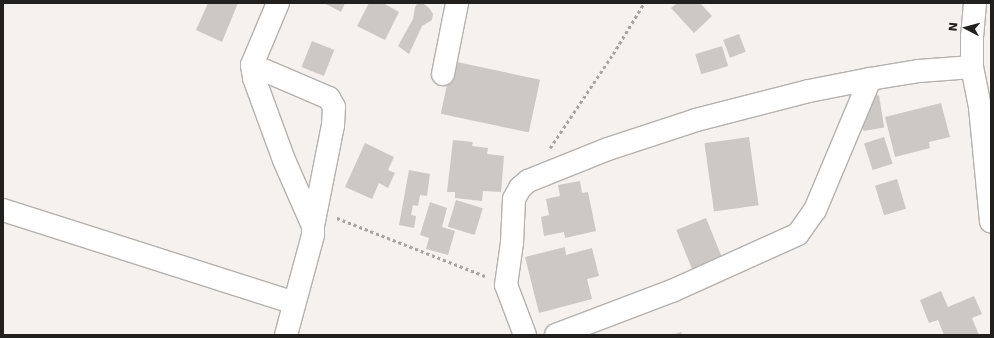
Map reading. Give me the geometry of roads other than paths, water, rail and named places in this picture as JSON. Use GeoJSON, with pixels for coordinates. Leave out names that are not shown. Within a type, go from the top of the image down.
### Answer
{"type":"FeatureCollection","features":[{"type":"Feature","properties":{"kind":"street"},"geometry":{"type":"LineString","coordinates":[[278,3],[252,65],[254,78],[284,160],[314,218]]}},
{"type":"Feature","properties":{"kind":"street"},"geometry":{"type":"LineString","coordinates":[[443,74],[457,3]]}},
{"type":"Feature","properties":{"kind":"street"},"geometry":{"type":"LineString","coordinates":[[975,3],[972,36],[972,67],[980,107],[991,221]]}},
{"type":"Feature","properties":{"kind":"street"},"geometry":{"type":"LineString","coordinates":[[252,65],[329,98],[334,107],[333,125],[314,218],[313,235],[286,335]]}},
{"type":"Feature","properties":{"kind":"street"},"geometry":{"type":"LineString","coordinates":[[525,335],[506,284],[512,243],[514,199],[520,188],[528,181],[608,149],[696,120],[809,91],[870,79],[919,72],[972,67]]}},
{"type":"Feature","properties":{"kind":"street"},"geometry":{"type":"LineString","coordinates":[[556,335],[672,291],[798,234],[816,210],[870,79]]}},
{"type":"Feature","properties":{"kind":"street"},"geometry":{"type":"LineString","coordinates":[[3,210],[294,303]]}}]}
